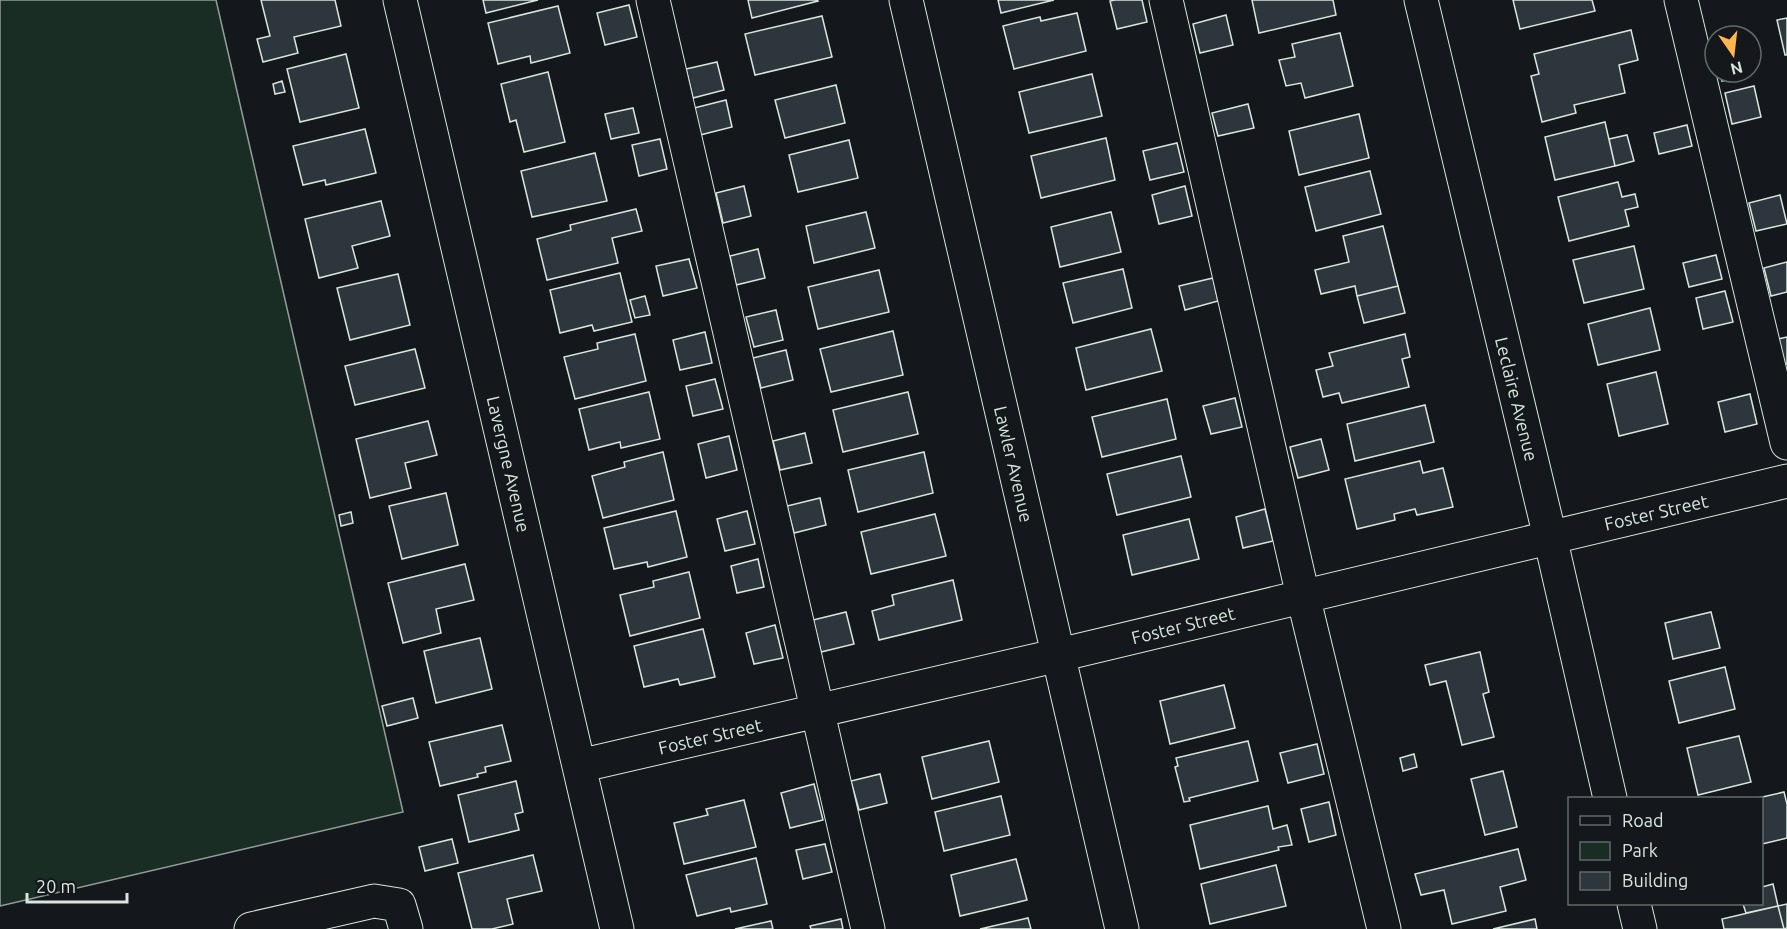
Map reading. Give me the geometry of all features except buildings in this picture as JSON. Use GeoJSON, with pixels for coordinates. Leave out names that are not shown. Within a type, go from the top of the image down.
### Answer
{"type":"FeatureCollection","features":[{"type":"Feature","properties":{"kind":"street","name":"Lavergne Avenue"},"geometry":{"type":"LineString","coordinates":[[400,0],[617,929]]}},
{"type":"Feature","properties":{"kind":"street"},"geometry":{"type":"LineString","coordinates":[[653,0],[868,929]]}},
{"type":"Feature","properties":{"kind":"street","name":"Lawler Avenue"},"geometry":{"type":"LineString","coordinates":[[906,0],[1122,929]]}},
{"type":"Feature","properties":{"kind":"street"},"geometry":{"type":"LineString","coordinates":[[1166,0],[1303,596],[1384,929]]}},
{"type":"Feature","properties":{"kind":"street","name":"Leclaire Avenue"},"geometry":{"type":"LineString","coordinates":[[1421,0],[1610,797]]}},
{"type":"Feature","properties":{"kind":"street"},"geometry":{"type":"LineString","coordinates":[[1681,0],[1787,443]]}},
{"type":"Feature","properties":{"kind":"street","name":"Foster Street"},"geometry":{"type":"LineString","coordinates":[[579,766],[1059,655],[1787,481]]}},
{"type":"Feature","properties":{"kind":"street"},"geometry":{"type":"LineString","coordinates":[[251,929],[374,900],[399,904],[406,929]]}},
{"type":"Feature","properties":{"kind":"street"},"geometry":{"type":"LineString","coordinates":[[1634,905],[1640,929]]}},
{"type":"Feature","properties":{"kind":"green space"},"geometry":{"type":"Polygon","coordinates":[[[0,0],[216,0],[403,812],[0,906],[0,0]]]}}]}
